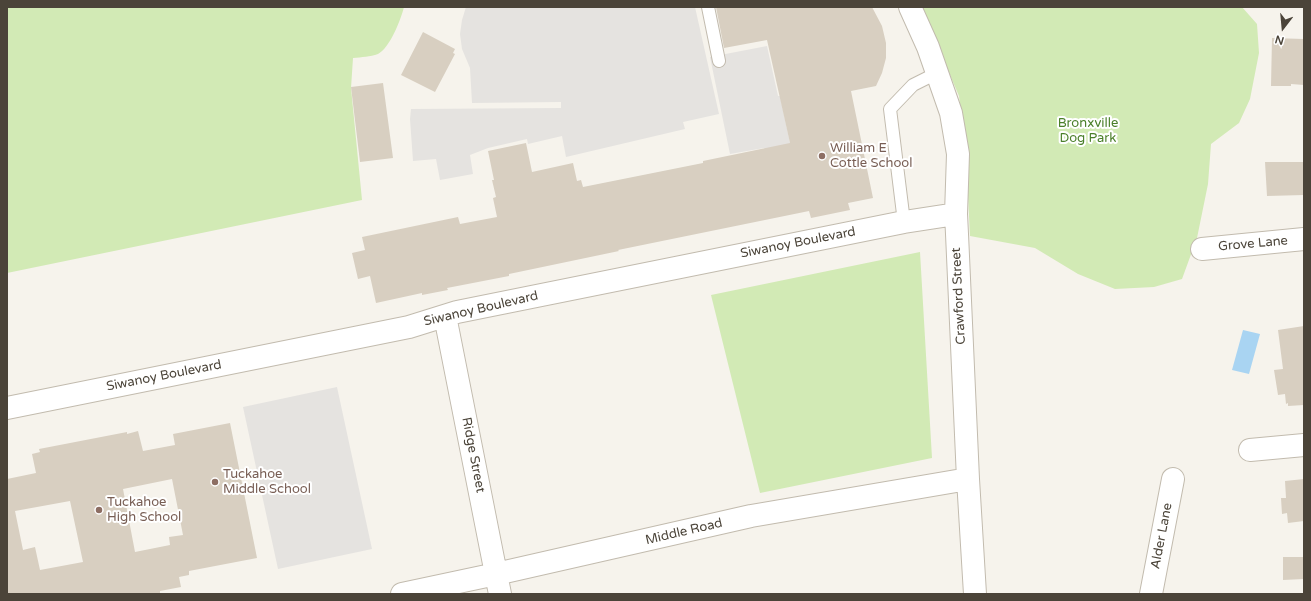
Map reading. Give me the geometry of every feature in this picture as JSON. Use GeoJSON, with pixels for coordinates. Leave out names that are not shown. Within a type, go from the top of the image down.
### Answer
{"type":"FeatureCollection","features":[{"type":"Feature","properties":{"kind":"street","name":"Crawford Street"},"geometry":{"type":"LineString","coordinates":[[910,7],[928,47],[951,113],[958,154],[956,214],[968,479],[975,594]]}},
{"type":"Feature","properties":{"kind":"street","name":"Siwanoy Boulevard"},"geometry":{"type":"LineString","coordinates":[[7,408],[409,326],[457,312],[904,222],[956,214]]}},
{"type":"Feature","properties":{"kind":"street","name":"Grove Lane"},"geometry":{"type":"LineString","coordinates":[[1202,248],[1304,239]]}},
{"type":"Feature","properties":{"kind":"street","name":"Ridge Street"},"geometry":{"type":"LineString","coordinates":[[445,316],[498,584]]}},
{"type":"Feature","properties":{"kind":"street"},"geometry":{"type":"LineString","coordinates":[[1250,450],[1304,445]]}},
{"type":"Feature","properties":{"kind":"street","name":"Middle Road"},"geometry":{"type":"LineString","coordinates":[[402,594],[498,584],[751,516],[968,479]]}},
{"type":"Feature","properties":{"kind":"street","name":"Alder Lane"},"geometry":{"type":"LineString","coordinates":[[1151,594],[1173,479]]}},
{"type":"Feature","properties":{"kind":"lane"},"geometry":{"type":"LineString","coordinates":[[708,7],[719,61]]}},
{"type":"Feature","properties":{"kind":"lane"},"geometry":{"type":"LineString","coordinates":[[904,222],[890,109],[913,85],[937,73]]}},
{"type":"Feature","properties":{"kind":"green space"},"geometry":{"type":"Polygon","coordinates":[[[7,7],[404,7],[391,40],[382,51],[372,56],[353,58],[351,88],[362,200],[7,273],[7,7]]]}},
{"type":"Feature","properties":{"kind":"green space","name":"Bronxville Dog Park"},"geometry":{"type":"Polygon","coordinates":[[[921,7],[1242,7],[1257,24],[1259,53],[1250,99],[1239,123],[1211,144],[1208,184],[1197,238],[1182,279],[1154,287],[1115,289],[1078,274],[1035,248],[970,236],[966,156],[959,96],[921,7]]]}},
{"type":"Feature","properties":{"kind":"green space"},"geometry":{"type":"Polygon","coordinates":[[[920,252],[932,458],[760,493],[711,295],[920,252]]]}},
{"type":"Feature","properties":{"kind":"shaded area"},"geometry":{"type":"Polygon","coordinates":[[[466,7],[695,7],[719,114],[683,122],[685,129],[566,157],[562,136],[528,144],[527,139],[488,148],[470,155],[473,174],[440,180],[436,159],[413,161],[410,119],[411,109],[561,108],[561,102],[472,103],[470,68],[462,49],[460,34],[466,7]]]}},
{"type":"Feature","properties":{"kind":"shaded area"},"geometry":{"type":"Polygon","coordinates":[[[767,46],[792,152],[766,157],[764,148],[730,154],[710,57],[767,46]]]}},
{"type":"Feature","properties":{"kind":"shaded area"},"geometry":{"type":"Polygon","coordinates":[[[337,387],[372,549],[278,569],[243,407],[337,387]]]}},
{"type":"Feature","properties":{"kind":"water"},"geometry":{"type":"Polygon","coordinates":[[[1243,330],[1260,334],[1249,374],[1232,370],[1243,330]]]}},
{"type":"Feature","properties":{"kind":"building","name":"William E Cottle School"},"geometry":{"type":"Polygon","coordinates":[[[716,7],[872,7],[882,26],[886,43],[886,58],[882,73],[876,86],[851,91],[873,198],[848,203],[850,210],[811,218],[809,211],[618,250],[619,251],[509,274],[509,276],[447,288],[448,290],[422,295],[422,293],[376,303],[370,276],[358,279],[352,253],[365,250],[362,237],[458,217],[460,224],[497,217],[493,198],[496,197],[492,180],[494,180],[488,151],[526,143],[532,172],[573,163],[577,181],[581,180],[583,187],[703,163],[703,161],[790,143],[767,40],[724,48],[716,7]]]}},
{"type":"Feature","properties":{"kind":"building"},"geometry":{"type":"Polygon","coordinates":[[[423,32],[455,49],[453,53],[455,54],[435,92],[401,75],[423,32]]]}},
{"type":"Feature","properties":{"kind":"building"},"geometry":{"type":"Polygon","coordinates":[[[1272,38],[1304,39],[1304,85],[1291,84],[1291,86],[1271,86],[1272,38]]]}},
{"type":"Feature","properties":{"kind":"building"},"geometry":{"type":"Polygon","coordinates":[[[383,83],[393,158],[360,162],[351,87],[383,83]]]}},
{"type":"Feature","properties":{"kind":"building"},"geometry":{"type":"Polygon","coordinates":[[[1265,162],[1304,162],[1304,195],[1267,196],[1265,162]]]}},
{"type":"Feature","properties":{"kind":"building"},"geometry":{"type":"Polygon","coordinates":[[[1304,326],[1304,405],[1288,406],[1288,403],[1286,404],[1285,394],[1278,395],[1274,370],[1283,369],[1278,330],[1304,326]]]}},
{"type":"Feature","properties":{"kind":"building"},"geometry":{"type":"Polygon","coordinates":[[[230,423],[257,558],[189,571],[189,575],[179,577],[181,587],[160,591],[160,594],[7,594],[7,479],[36,473],[32,454],[40,452],[39,449],[138,431],[143,451],[175,445],[173,434],[230,423]],[[172,479],[123,489],[135,552],[170,545],[169,537],[183,535],[172,479]],[[70,501],[15,511],[23,550],[35,547],[40,570],[83,562],[70,501]]]}},
{"type":"Feature","properties":{"kind":"building"},"geometry":{"type":"Polygon","coordinates":[[[1304,479],[1304,521],[1288,523],[1287,513],[1282,514],[1281,498],[1286,498],[1285,481],[1304,479]]]}},
{"type":"Feature","properties":{"kind":"building"},"geometry":{"type":"Polygon","coordinates":[[[1283,557],[1304,557],[1304,579],[1283,580],[1283,557]]]}},
{"type":"Feature","properties":{"kind":"place","name":"William E Cottle School"},"geometry":{"type":"Point","coordinates":[822,156]}},
{"type":"Feature","properties":{"kind":"place","name":"Tuckahoe Middle School"},"geometry":{"type":"Point","coordinates":[215,482]}},
{"type":"Feature","properties":{"kind":"place","name":"Tuckahoe High School"},"geometry":{"type":"Point","coordinates":[99,510]}}]}
